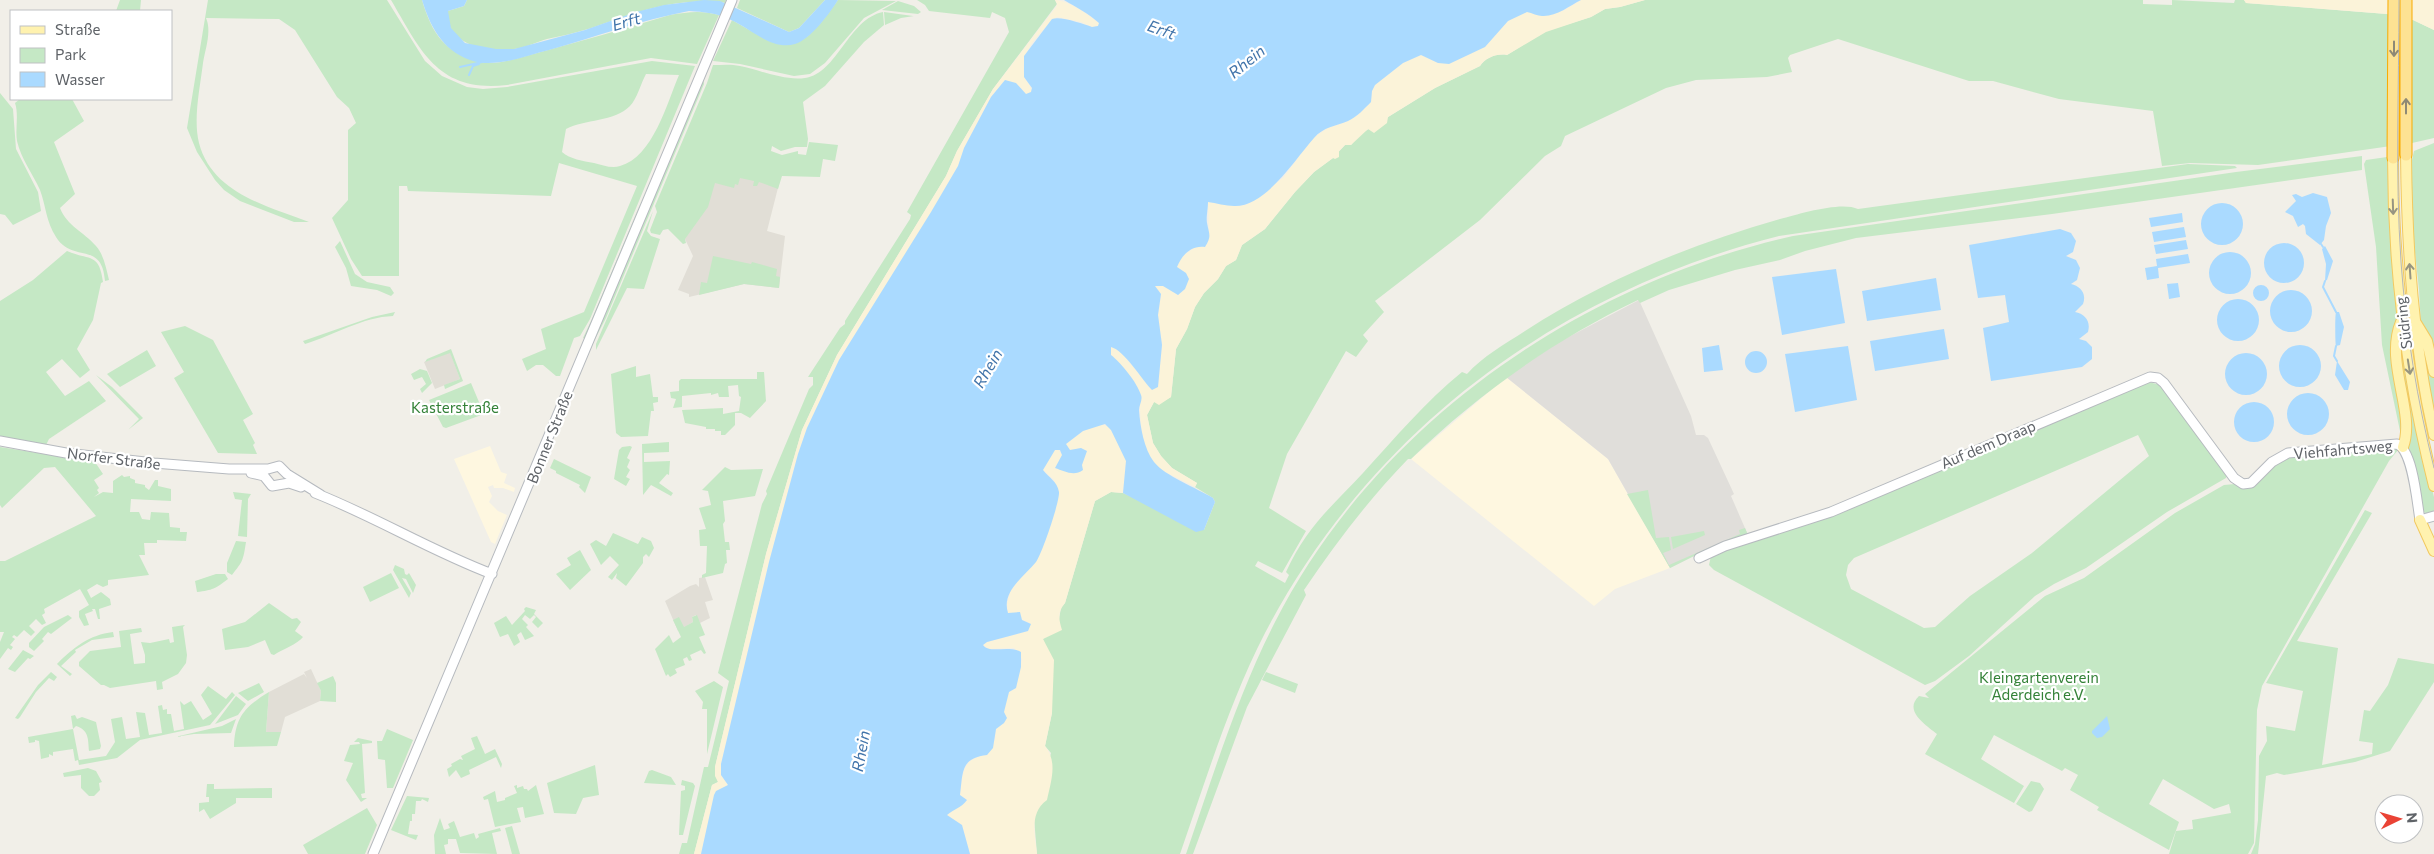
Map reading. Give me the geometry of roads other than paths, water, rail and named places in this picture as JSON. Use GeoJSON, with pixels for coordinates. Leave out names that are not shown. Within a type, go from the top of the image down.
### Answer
{"type":"FeatureCollection","features":[{"type":"Feature","properties":{"kind":"highway"},"geometry":{"type":"LineString","coordinates":[[2393,158],[2394,0]]}},
{"type":"Feature","properties":{"kind":"highway"},"geometry":{"type":"LineString","coordinates":[[2406,0],[2406,155]]}},
{"type":"Feature","properties":{"kind":"main road","name":"Bonner Straße"},"geometry":{"type":"LineString","coordinates":[[373,854],[732,0]]}},
{"type":"Feature","properties":{"kind":"main road","name":"Südring"},"geometry":{"type":"LineString","coordinates":[[2406,155],[2407,220],[2414,320],[2434,435]]}},
{"type":"Feature","properties":{"kind":"main road","name":"Südring"},"geometry":{"type":"LineString","coordinates":[[2393,158],[2394,216],[2402,319],[2414,397],[2434,486]]}},
{"type":"Feature","properties":{"kind":"main road"},"geometry":{"type":"LineString","coordinates":[[2402,319],[2395,345],[2406,430],[2403,447],[2409,461],[2420,520],[2434,551]]}},
{"type":"Feature","properties":{"kind":"main road"},"geometry":{"type":"LineString","coordinates":[[2414,320],[2427,341],[2434,372]]}},
{"type":"Feature","properties":{"kind":"main road","name":"Auf dem Draap"},"geometry":{"type":"LineString","coordinates":[[1699,558],[1725,546],[1831,512],[2147,377],[2155,377],[2164,383],[2234,478]]}},
{"type":"Feature","properties":{"kind":"main road","name":"Norfer Straße"},"geometry":{"type":"LineString","coordinates":[[0,441],[96,457],[267,473],[280,466],[287,474],[321,495]]}},
{"type":"Feature","properties":{"kind":"main road","name":"Viehfahrtsweg"},"geometry":{"type":"LineString","coordinates":[[2234,478],[2249,484],[2272,462],[2296,452],[2388,444],[2403,447]]}},
{"type":"Feature","properties":{"kind":"main road","name":"Norfer Straße"},"geometry":{"type":"LineString","coordinates":[[267,473],[272,486],[294,484],[362,515],[384,522],[458,561],[492,574]]}},
{"type":"Feature","properties":{"kind":"main road"},"geometry":{"type":"LineString","coordinates":[[284,484],[287,474]]}},
{"type":"Feature","properties":{"kind":"main road"},"geometry":{"type":"LineString","coordinates":[[2420,520],[2434,516]]}},
{"type":"Feature","properties":{"kind":"water","name":"Erft"},"geometry":{"type":"Polygon","coordinates":[[[422,0],[467,0],[464,6],[448,11],[451,28],[465,43],[496,49],[514,49],[585,30],[636,12],[664,5],[704,0],[720,1],[789,32],[799,28],[825,0],[838,0],[813,32],[795,44],[786,45],[770,42],[721,16],[689,11],[636,24],[520,58],[489,63],[470,60],[452,50],[433,28],[422,0]]]}},
{"type":"Feature","properties":{"kind":"water"},"geometry":{"type":"Polygon","coordinates":[[[1064,0],[1581,0],[1552,15],[1540,16],[1527,12],[1508,21],[1485,47],[1449,64],[1438,63],[1421,55],[1403,63],[1375,85],[1372,91],[1371,102],[1360,113],[1348,121],[1318,134],[1279,180],[1257,199],[1246,204],[1234,206],[1208,202],[1209,240],[1205,247],[1191,249],[1177,267],[1186,273],[1189,279],[1185,289],[1178,295],[1163,286],[1155,286],[1161,294],[1158,315],[1162,345],[1158,387],[1152,390],[1122,354],[1111,347],[1111,355],[1128,373],[1139,390],[1142,430],[1145,444],[1154,462],[1173,477],[1213,498],[1215,502],[1204,530],[1196,532],[1123,493],[1126,461],[1111,430],[1105,424],[1083,431],[1066,444],[1070,450],[1081,448],[1087,451],[1082,465],[1083,470],[1080,472],[1069,473],[1055,468],[1062,455],[1060,450],[1055,450],[1043,470],[1055,482],[1059,492],[1054,516],[1039,557],[1011,591],[1007,605],[1008,613],[1020,612],[1022,620],[1031,624],[1028,631],[987,642],[983,645],[990,649],[1011,649],[1021,652],[1021,667],[1016,688],[1009,692],[1004,712],[1007,718],[996,729],[993,748],[987,755],[972,759],[964,768],[960,795],[967,800],[947,815],[962,825],[970,854],[701,854],[714,795],[716,791],[728,785],[721,775],[721,764],[769,562],[798,454],[807,428],[839,360],[958,166],[964,148],[991,97],[1005,80],[1016,83],[1026,94],[1031,92],[1032,88],[1024,77],[1024,56],[1052,19],[1066,19],[1092,27],[1098,26],[1099,23],[1064,0]]]}},
{"type":"Feature","properties":{"kind":"water"},"geometry":{"type":"Polygon","coordinates":[[[2313,193],[2327,197],[2331,213],[2326,226],[2324,240],[2320,245],[2306,234],[2303,224],[2298,227],[2293,216],[2285,212],[2296,201],[2292,195],[2296,194],[2302,197],[2313,193]]]}},
{"type":"Feature","properties":{"kind":"water"},"geometry":{"type":"Polygon","coordinates":[[[2222,203],[2237,209],[2243,224],[2237,239],[2222,245],[2207,239],[2201,224],[2207,209],[2222,203]]]}},
{"type":"Feature","properties":{"kind":"water"},"geometry":{"type":"Polygon","coordinates":[[[2182,213],[2183,222],[2151,227],[2149,218],[2182,213]]]}},
{"type":"Feature","properties":{"kind":"water"},"geometry":{"type":"Polygon","coordinates":[[[2184,227],[2186,237],[2154,242],[2152,232],[2184,227]]]}},
{"type":"Feature","properties":{"kind":"water"},"geometry":{"type":"Polygon","coordinates":[[[2060,229],[2071,233],[2076,241],[2073,252],[2066,256],[2076,260],[2080,268],[2077,280],[2071,284],[2080,288],[2083,293],[2083,304],[2075,312],[2082,314],[2088,321],[2088,332],[2079,339],[2086,341],[2092,347],[2092,359],[2082,367],[1991,381],[1983,328],[2009,322],[2005,295],[1978,298],[1969,245],[2060,229]]]}},
{"type":"Feature","properties":{"kind":"water"},"geometry":{"type":"Polygon","coordinates":[[[2186,240],[2188,249],[2156,254],[2154,245],[2186,240]]]}},
{"type":"Feature","properties":{"kind":"water"},"geometry":{"type":"Polygon","coordinates":[[[2288,243],[2295,246],[2301,252],[2304,263],[2303,271],[2295,280],[2288,283],[2280,283],[2273,280],[2265,271],[2264,259],[2267,252],[2276,244],[2288,243]]]}},
{"type":"Feature","properties":{"kind":"water"},"geometry":{"type":"Polygon","coordinates":[[[2325,246],[2333,261],[2325,281],[2326,264],[2322,249],[2325,246]]]}},
{"type":"Feature","properties":{"kind":"water"},"geometry":{"type":"Polygon","coordinates":[[[2230,252],[2245,258],[2251,273],[2245,288],[2230,294],[2215,288],[2209,273],[2215,258],[2230,252]]]}},
{"type":"Feature","properties":{"kind":"water"},"geometry":{"type":"Polygon","coordinates":[[[2188,254],[2190,263],[2158,268],[2159,278],[2147,280],[2145,268],[2157,266],[2156,259],[2188,254]]]}},
{"type":"Feature","properties":{"kind":"water"},"geometry":{"type":"Polygon","coordinates":[[[1836,269],[1845,323],[1782,335],[1772,277],[1836,269]]]}},
{"type":"Feature","properties":{"kind":"water"},"geometry":{"type":"Polygon","coordinates":[[[1936,278],[1941,310],[1867,321],[1862,291],[1936,278]]]}},
{"type":"Feature","properties":{"kind":"water"},"geometry":{"type":"Polygon","coordinates":[[[2178,283],[2180,297],[2169,299],[2167,284],[2178,283]]]}},
{"type":"Feature","properties":{"kind":"water"},"geometry":{"type":"Polygon","coordinates":[[[2258,285],[2264,285],[2269,290],[2267,299],[2258,301],[2253,296],[2253,290],[2258,285]]]}},
{"type":"Feature","properties":{"kind":"water"},"geometry":{"type":"Polygon","coordinates":[[[2291,290],[2306,296],[2312,311],[2306,326],[2291,332],[2276,326],[2270,311],[2276,296],[2291,290]]]}},
{"type":"Feature","properties":{"kind":"water"},"geometry":{"type":"Polygon","coordinates":[[[2238,299],[2253,305],[2259,320],[2253,335],[2238,341],[2223,335],[2217,320],[2223,305],[2238,299]]]}},
{"type":"Feature","properties":{"kind":"water"},"geometry":{"type":"Polygon","coordinates":[[[2336,312],[2339,312],[2344,327],[2340,345],[2336,346],[2335,329],[2336,312]]]}},
{"type":"Feature","properties":{"kind":"water"},"geometry":{"type":"Polygon","coordinates":[[[1944,329],[1949,359],[1875,371],[1870,341],[1944,329]]]}},
{"type":"Feature","properties":{"kind":"water"},"geometry":{"type":"Polygon","coordinates":[[[1719,345],[1723,370],[1704,372],[1702,348],[1719,345]]]}},
{"type":"Feature","properties":{"kind":"water"},"geometry":{"type":"Polygon","coordinates":[[[2300,345],[2315,351],[2321,366],[2315,381],[2300,387],[2285,381],[2279,366],[2285,351],[2300,345]]]}},
{"type":"Feature","properties":{"kind":"water"},"geometry":{"type":"Polygon","coordinates":[[[1848,346],[1857,400],[1795,412],[1785,354],[1848,346]]]}},
{"type":"Feature","properties":{"kind":"water"},"geometry":{"type":"Polygon","coordinates":[[[1756,351],[1766,358],[1767,362],[1760,372],[1756,373],[1746,366],[1745,362],[1752,352],[1756,351]]]}},
{"type":"Feature","properties":{"kind":"water"},"geometry":{"type":"Polygon","coordinates":[[[2246,353],[2261,359],[2267,374],[2261,389],[2246,395],[2231,389],[2225,374],[2231,359],[2246,353]]]}},
{"type":"Feature","properties":{"kind":"water"},"geometry":{"type":"Polygon","coordinates":[[[2337,361],[2350,382],[2348,390],[2344,390],[2335,375],[2337,361]]]}},
{"type":"Feature","properties":{"kind":"water"},"geometry":{"type":"Polygon","coordinates":[[[2308,393],[2323,399],[2329,414],[2323,429],[2308,435],[2293,429],[2287,414],[2293,399],[2308,393]]]}},
{"type":"Feature","properties":{"kind":"water"},"geometry":{"type":"Polygon","coordinates":[[[2258,402],[2265,405],[2271,411],[2274,422],[2273,430],[2265,439],[2258,442],[2250,442],[2243,439],[2235,430],[2234,418],[2237,411],[2246,403],[2258,402]]]}},
{"type":"Feature","properties":{"kind":"water"},"geometry":{"type":"Polygon","coordinates":[[[2107,716],[2110,729],[2102,737],[2097,738],[2092,731],[2107,716]]]}},
{"type":"Feature","properties":{"kind":"waterway"},"geometry":{"type":"LineString","coordinates":[[460,67],[482,62]]}},
{"type":"Feature","properties":{"kind":"waterway"},"geometry":{"type":"LineString","coordinates":[[469,75],[473,66],[479,64]]}},
{"type":"Feature","properties":{"kind":"waterway"},"geometry":{"type":"LineString","coordinates":[[2325,281],[2323,287],[2336,312]]}},
{"type":"Feature","properties":{"kind":"waterway"},"geometry":{"type":"LineString","coordinates":[[2336,346],[2334,356],[2337,361]]}},
{"type":"Feature","properties":{"kind":"tram line"},"geometry":{"type":"LineString","coordinates":[[2399,0],[2398,164],[2401,262],[2413,365],[2422,417],[2434,468]]}},
{"type":"Feature","properties":{"kind":"water label","name":"Rhein"},"geometry":{"type":"Point","coordinates":[1246,61]}},
{"type":"Feature","properties":{"kind":"water label","name":"Rhein"},"geometry":{"type":"Point","coordinates":[987,368]}},
{"type":"Feature","properties":{"kind":"water label","name":"Rhein"},"geometry":{"type":"Point","coordinates":[860,751]}},
{"type":"Feature","properties":{"kind":"park label","name":"Kasterstraße"},"geometry":{"type":"Point","coordinates":[455,407]}},
{"type":"Feature","properties":{"kind":"park label","name":"Kleingartenverein Aderdeich e.V."},"geometry":{"type":"Point","coordinates":[2039,686]}}]}
